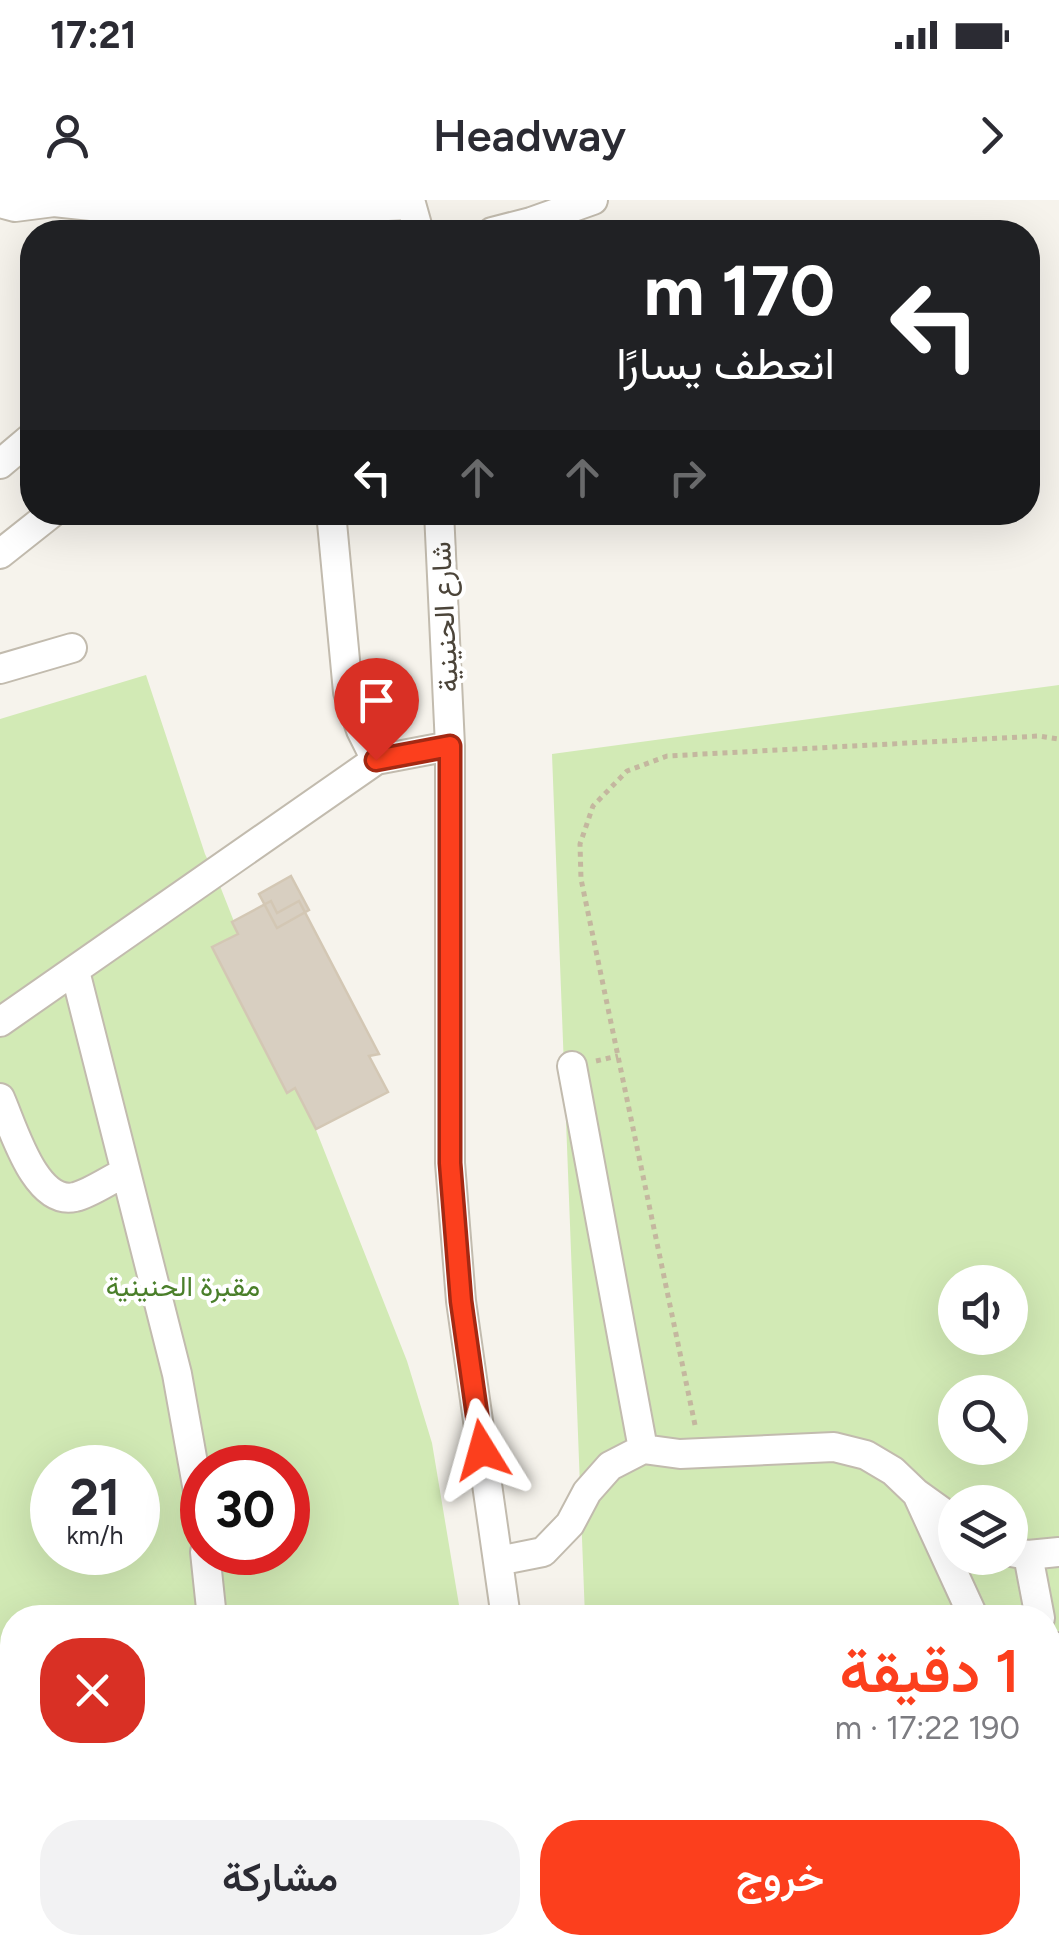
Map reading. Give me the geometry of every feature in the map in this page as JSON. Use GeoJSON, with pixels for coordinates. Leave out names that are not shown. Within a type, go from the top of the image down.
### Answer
{"type":"FeatureCollection","features":[{"type":"Feature","properties":{"kind":"street"},"geometry":{"type":"LineString","coordinates":[[537,220],[593,200]]}},
{"type":"Feature","properties":{"kind":"street"},"geometry":{"type":"LineString","coordinates":[[0,203],[14,207],[54,202],[111,214],[414,213]]}},
{"type":"Feature","properties":{"kind":"street"},"geometry":{"type":"LineString","coordinates":[[0,464],[20,446]]}},
{"type":"Feature","properties":{"kind":"street"},"geometry":{"type":"LineString","coordinates":[[0,554],[37,525]]}},
{"type":"Feature","properties":{"kind":"street"},"geometry":{"type":"LineString","coordinates":[[332,525],[348,692],[376,760]]}},
{"type":"Feature","properties":{"kind":"street","name":"شارع الحنينية"},"geometry":{"type":"LineString","coordinates":[[440,525],[450,746],[450,1163],[461,1301],[504,1605]]}},
{"type":"Feature","properties":{"kind":"street"},"geometry":{"type":"LineString","coordinates":[[1,667],[72,648]]}},
{"type":"Feature","properties":{"kind":"street"},"geometry":{"type":"LineString","coordinates":[[0,1022],[376,760],[450,746]]}},
{"type":"Feature","properties":{"kind":"street"},"geometry":{"type":"LineString","coordinates":[[75,971],[177,1374],[190,1445]]}},
{"type":"Feature","properties":{"kind":"street"},"geometry":{"type":"LineString","coordinates":[[572,1066],[643,1450]]}},
{"type":"Feature","properties":{"kind":"street"},"geometry":{"type":"LineString","coordinates":[[0,1098],[37,1181],[58,1196],[73,1197],[124,1173]]}},
{"type":"Feature","properties":{"kind":"street"},"geometry":{"type":"LineString","coordinates":[[498,1561],[543,1552],[570,1524],[587,1492],[610,1466],[643,1450],[680,1454],[834,1447],[866,1456],[892,1471],[938,1509]]}},
{"type":"Feature","properties":{"kind":"street"},"geometry":{"type":"LineString","coordinates":[[916,1493],[968,1605]]}},
{"type":"Feature","properties":{"kind":"street"},"geometry":{"type":"LineString","coordinates":[[1028,1554],[1059,1552]]}},
{"type":"Feature","properties":{"kind":"street"},"geometry":{"type":"LineString","coordinates":[[207,1575],[211,1605]]}},
{"type":"Feature","properties":{"kind":"street"},"geometry":{"type":"LineString","coordinates":[[1026,1575],[1036,1605]]}},
{"type":"Feature","properties":{"kind":"path"},"geometry":{"type":"LineString","coordinates":[[701,1452],[581,879],[580,844],[594,806],[628,770],[667,756],[1039,736],[1059,739]]}},
{"type":"Feature","properties":{"kind":"green space","name":"مقبرة الحنينية"},"geometry":{"type":"Polygon","coordinates":[[[146,675],[205,854],[407,1361],[432,1443],[459,1605],[0,1605],[0,719],[146,675]]]}},
{"type":"Feature","properties":{"kind":"green space"},"geometry":{"type":"Polygon","coordinates":[[[1059,685],[1059,1605],[585,1605],[552,754],[1059,685]]]}},
{"type":"Feature","properties":{"kind":"building"},"geometry":{"type":"Polygon","coordinates":[[[291,876],[309,910],[277,928],[259,894],[291,876]]]}},
{"type":"Feature","properties":{"kind":"building"},"geometry":{"type":"Polygon","coordinates":[[[271,901],[277,913],[299,901],[379,1054],[369,1056],[388,1092],[316,1129],[295,1088],[287,1093],[212,947],[238,934],[232,922],[271,901]]]}},
{"type":"Feature","properties":{"kind":"route"},"geometry":{"type":"LineString","coordinates":[[376,760],[450,746],[450,1163],[461,1301],[482,1450]]}}]}
